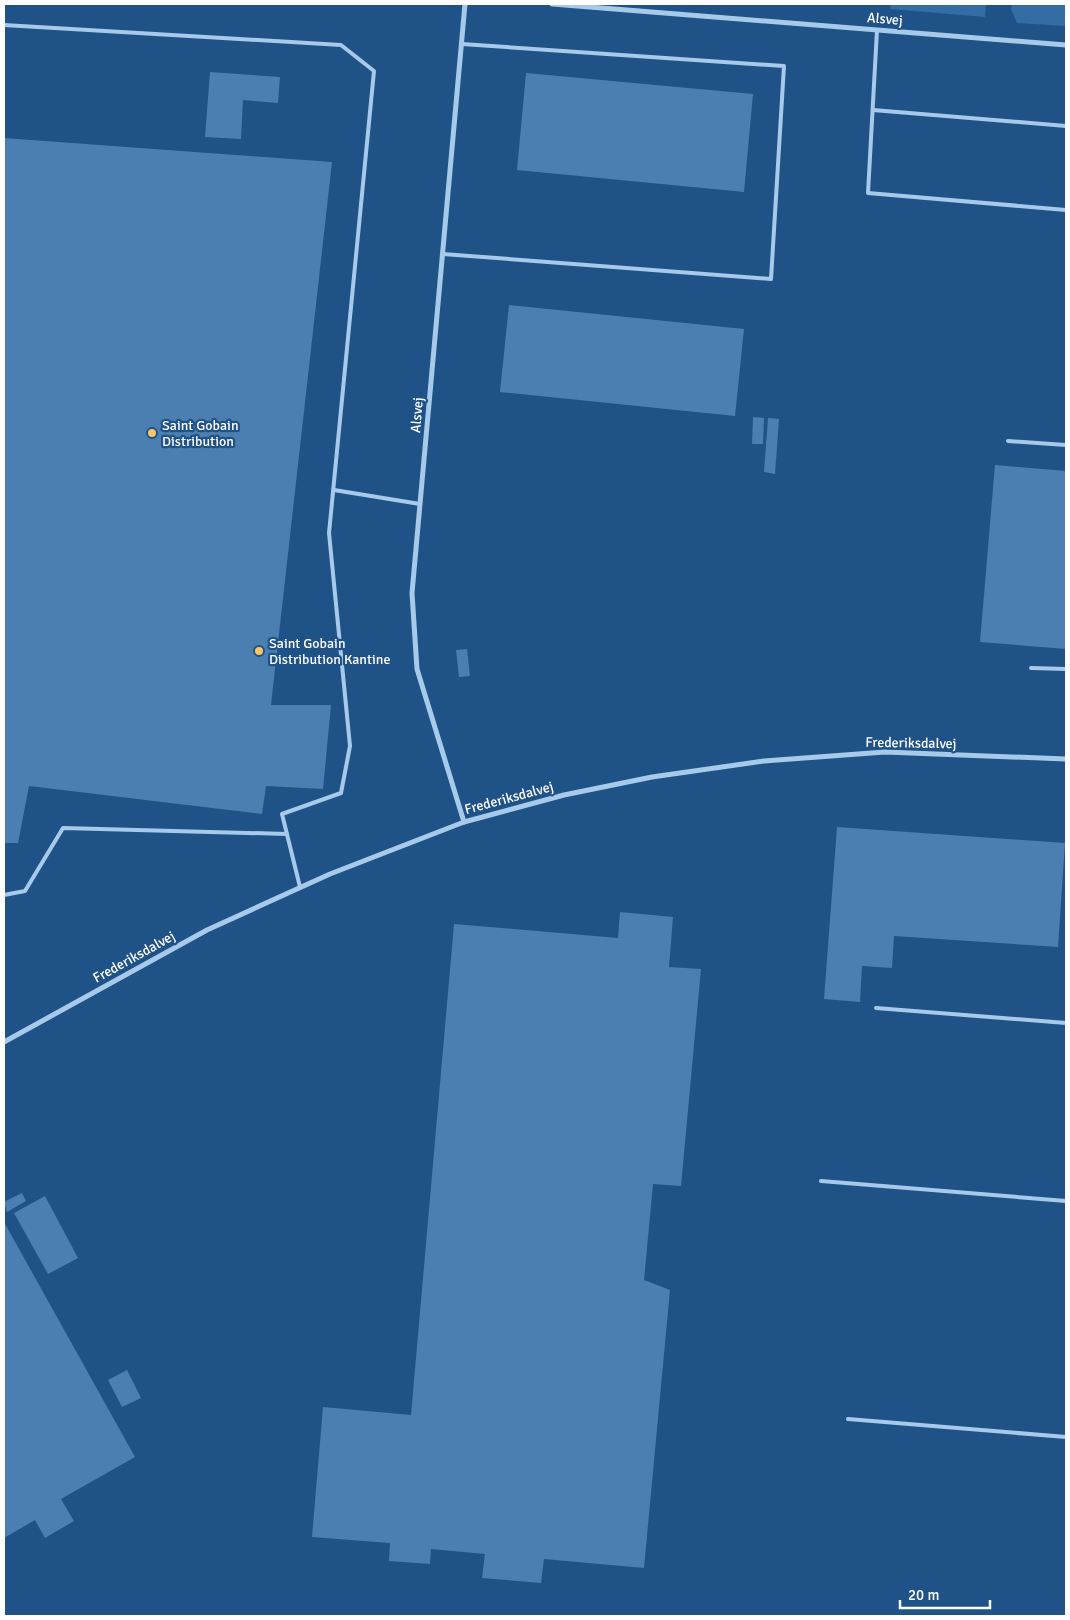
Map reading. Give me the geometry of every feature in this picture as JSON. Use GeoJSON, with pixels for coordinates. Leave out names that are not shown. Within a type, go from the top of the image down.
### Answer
{"type":"FeatureCollection","features":[{"type":"Feature","properties":{"kind":"street","name":"Alsvej"},"geometry":{"type":"LineString","coordinates":[[464,822],[417,669],[412,593],[465,4]]}},
{"type":"Feature","properties":{"kind":"street","name":"Alsvej"},"geometry":{"type":"LineString","coordinates":[[552,4],[1066,45]]}},
{"type":"Feature","properties":{"kind":"street","name":"Frederiksdalvej"},"geometry":{"type":"LineString","coordinates":[[4,1042],[206,930],[300,887],[464,822],[564,795],[652,777],[764,761],[885,752],[1066,759]]}},
{"type":"Feature","properties":{"kind":"lane"},"geometry":{"type":"LineString","coordinates":[[4,25],[341,45],[374,71],[329,532],[350,746],[341,793],[282,814],[300,887]]}},
{"type":"Feature","properties":{"kind":"lane"},"geometry":{"type":"LineString","coordinates":[[877,30],[868,193],[1066,210]]}},
{"type":"Feature","properties":{"kind":"lane"},"geometry":{"type":"LineString","coordinates":[[443,254],[771,280],[784,66],[462,44]]}},
{"type":"Feature","properties":{"kind":"lane"},"geometry":{"type":"LineString","coordinates":[[873,110],[1066,126]]}},
{"type":"Feature","properties":{"kind":"lane"},"geometry":{"type":"LineString","coordinates":[[1008,441],[1066,446]]}},
{"type":"Feature","properties":{"kind":"lane"},"geometry":{"type":"LineString","coordinates":[[334,490],[420,504]]}},
{"type":"Feature","properties":{"kind":"lane"},"geometry":{"type":"LineString","coordinates":[[1031,668],[1066,669]]}},
{"type":"Feature","properties":{"kind":"lane"},"geometry":{"type":"LineString","coordinates":[[4,895],[25,891],[63,828],[287,834]]}},
{"type":"Feature","properties":{"kind":"lane"},"geometry":{"type":"LineString","coordinates":[[876,1008],[1066,1023]]}},
{"type":"Feature","properties":{"kind":"lane"},"geometry":{"type":"LineString","coordinates":[[821,1181],[1066,1201]]}},
{"type":"Feature","properties":{"kind":"lane"},"geometry":{"type":"LineString","coordinates":[[848,1419],[1066,1437]]}},
{"type":"Feature","properties":{"kind":"shaded area"},"geometry":{"type":"Polygon","coordinates":[[[891,4],[986,4],[985,17],[890,9],[891,4]]]}},
{"type":"Feature","properties":{"kind":"shaded area"},"geometry":{"type":"Polygon","coordinates":[[[1012,4],[1066,4],[1066,26],[1017,23],[1011,9],[1012,4]]]}},
{"type":"Feature","properties":{"kind":"building"},"geometry":{"type":"Polygon","coordinates":[[[210,72],[280,77],[278,103],[243,100],[241,139],[205,137],[210,72]]]}},
{"type":"Feature","properties":{"kind":"building"},"geometry":{"type":"Polygon","coordinates":[[[526,73],[753,94],[744,192],[517,170],[526,73]]]}},
{"type":"Feature","properties":{"kind":"building","name":"Saint Gobain Distribution"},"geometry":{"type":"Polygon","coordinates":[[[4,138],[332,162],[271,705],[331,705],[323,789],[266,786],[262,814],[29,786],[18,843],[4,843],[4,138]]]}},
{"type":"Feature","properties":{"kind":"building"},"geometry":{"type":"Polygon","coordinates":[[[509,305],[744,329],[735,416],[500,392],[509,305]]]}},
{"type":"Feature","properties":{"kind":"building"},"geometry":{"type":"Polygon","coordinates":[[[753,417],[764,418],[763,444],[752,444],[753,417]]]}},
{"type":"Feature","properties":{"kind":"building"},"geometry":{"type":"Polygon","coordinates":[[[768,418],[779,419],[775,474],[764,472],[768,418]]]}},
{"type":"Feature","properties":{"kind":"building"},"geometry":{"type":"Polygon","coordinates":[[[995,465],[1066,471],[1066,649],[980,642],[995,465]]]}},
{"type":"Feature","properties":{"kind":"building"},"geometry":{"type":"Polygon","coordinates":[[[467,649],[470,676],[459,677],[456,650],[467,649]]]}},
{"type":"Feature","properties":{"kind":"building"},"geometry":{"type":"Polygon","coordinates":[[[837,827],[1065,843],[1058,947],[894,936],[892,968],[862,966],[860,1002],[824,999],[837,827]]]}},
{"type":"Feature","properties":{"kind":"building"},"geometry":{"type":"Polygon","coordinates":[[[620,912],[673,917],[669,967],[701,969],[681,1186],[653,1184],[644,1280],[670,1290],[644,1568],[544,1559],[541,1583],[482,1578],[485,1554],[431,1549],[430,1564],[389,1561],[390,1543],[312,1537],[323,1407],[411,1415],[454,924],[618,938],[620,912]]]}},
{"type":"Feature","properties":{"kind":"building"},"geometry":{"type":"Polygon","coordinates":[[[22,1193],[26,1201],[7,1212],[4,1202],[22,1193]]]}},
{"type":"Feature","properties":{"kind":"building"},"geometry":{"type":"Polygon","coordinates":[[[45,1196],[78,1258],[48,1274],[14,1213],[45,1196]]]}},
{"type":"Feature","properties":{"kind":"building"},"geometry":{"type":"Polygon","coordinates":[[[4,1222],[135,1457],[61,1499],[74,1521],[45,1538],[35,1520],[4,1538],[4,1222]]]}},
{"type":"Feature","properties":{"kind":"building"},"geometry":{"type":"Polygon","coordinates":[[[127,1370],[141,1398],[122,1407],[108,1380],[127,1370]]]}},
{"type":"Feature","properties":{"kind":"place","name":"Saint Gobain Distribution"},"geometry":{"type":"Point","coordinates":[152,433]}},
{"type":"Feature","properties":{"kind":"place","name":"Saint Gobain Distribution Kantine"},"geometry":{"type":"Point","coordinates":[259,651]}}]}
